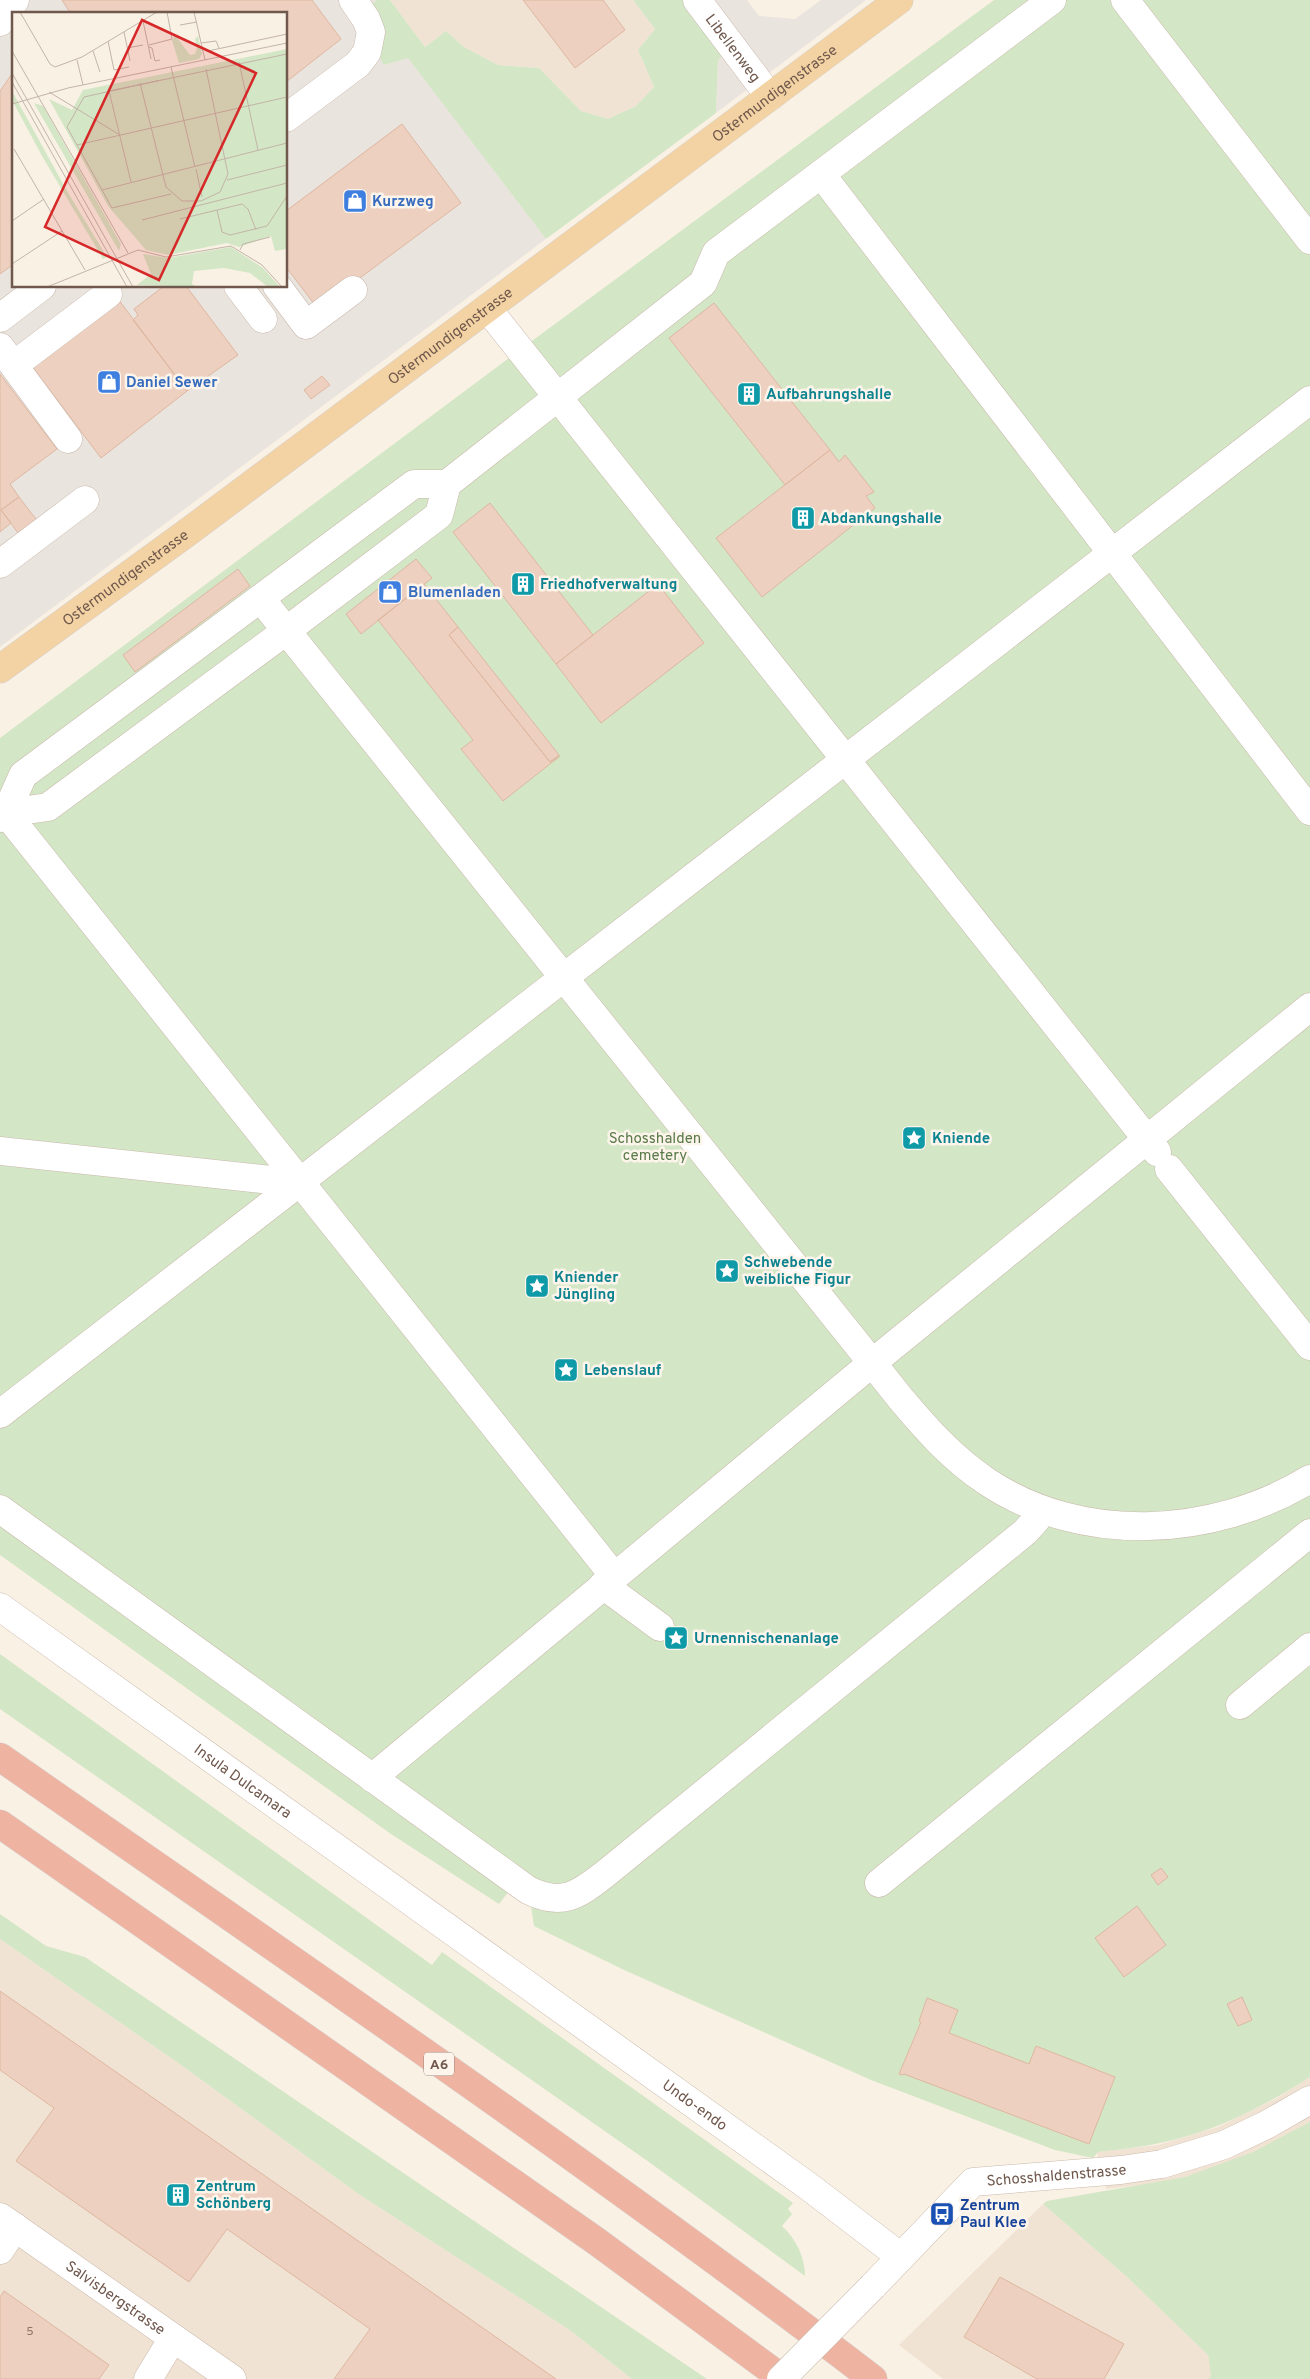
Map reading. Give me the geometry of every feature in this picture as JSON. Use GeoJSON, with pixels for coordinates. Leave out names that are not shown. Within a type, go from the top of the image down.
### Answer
{"type":"FeatureCollection","features":[{"type":"Feature","properties":{"kind":"highway","name":"A6"},"geometry":{"type":"LineString","coordinates":[[0,1757],[627,2196],[763,2295],[873,2379]]}},
{"type":"Feature","properties":{"kind":"highway"},"geometry":{"type":"LineString","coordinates":[[0,1824],[596,2241],[782,2379]]}},
{"type":"Feature","properties":{"kind":"main road","name":"Ostermundigenstrasse"},"geometry":{"type":"LineString","coordinates":[[0,670],[899,0]]}},
{"type":"Feature","properties":{"kind":"street"},"geometry":{"type":"LineString","coordinates":[[0,22],[15,0]]}},
{"type":"Feature","properties":{"kind":"street"},"geometry":{"type":"LineString","coordinates":[[21,0],[30,12]]}},
{"type":"Feature","properties":{"kind":"street"},"geometry":{"type":"LineString","coordinates":[[288,116],[358,64],[367,52],[371,32],[366,19],[352,0]]}},
{"type":"Feature","properties":{"kind":"street","name":"Libellenweg"},"geometry":{"type":"LineString","coordinates":[[697,0],[770,97]]}},
{"type":"Feature","properties":{"kind":"street"},"geometry":{"type":"LineString","coordinates":[[3,816],[48,807],[439,515],[448,484],[703,283],[716,253],[1052,0]]}},
{"type":"Feature","properties":{"kind":"street"},"geometry":{"type":"LineString","coordinates":[[1126,0],[1310,240]]}},
{"type":"Feature","properties":{"kind":"street"},"geometry":{"type":"LineString","coordinates":[[821,174],[1310,811]]}},
{"type":"Feature","properties":{"kind":"street"},"geometry":{"type":"LineString","coordinates":[[0,318],[39,288]]}},
{"type":"Feature","properties":{"kind":"street"},"geometry":{"type":"LineString","coordinates":[[240,288],[263,319]]}},
{"type":"Feature","properties":{"kind":"street"},"geometry":{"type":"LineString","coordinates":[[278,288],[306,325],[353,290]]}},
{"type":"Feature","properties":{"kind":"street"},"geometry":{"type":"LineString","coordinates":[[68,438],[7,356],[108,294]]}},
{"type":"Feature","properties":{"kind":"street"},"geometry":{"type":"LineString","coordinates":[[488,308],[844,760],[1310,1346]]}},
{"type":"Feature","properties":{"kind":"street"},"geometry":{"type":"LineString","coordinates":[[0,1414],[1310,400]]}},
{"type":"Feature","properties":{"kind":"street"},"geometry":{"type":"LineString","coordinates":[[3,816],[23,775],[414,484],[448,484]]}},
{"type":"Feature","properties":{"kind":"street"},"geometry":{"type":"LineString","coordinates":[[0,564],[85,500]]}},
{"type":"Feature","properties":{"kind":"street"},"geometry":{"type":"LineString","coordinates":[[261,599],[872,1363],[922,1424],[953,1456],[987,1482],[1042,1510],[1065,1518],[1101,1524],[1176,1525],[1229,1514],[1275,1497],[1310,1479]]}},
{"type":"Feature","properties":{"kind":"street"},"geometry":{"type":"LineString","coordinates":[[3,816],[299,1182],[608,1581],[660,1627]]}},
{"type":"Feature","properties":{"kind":"street"},"geometry":{"type":"LineString","coordinates":[[372,1778],[872,1363],[1158,1154],[1310,1007]]}},
{"type":"Feature","properties":{"kind":"street"},"geometry":{"type":"LineString","coordinates":[[0,1151],[299,1182]]}},
{"type":"Feature","properties":{"kind":"street"},"geometry":{"type":"LineString","coordinates":[[0,1508],[528,1890],[548,1898],[572,1896],[599,1879],[1025,1532],[1042,1510]]}},
{"type":"Feature","properties":{"kind":"street"},"geometry":{"type":"LineString","coordinates":[[879,1883],[1310,1533]]}},
{"type":"Feature","properties":{"kind":"street","name":"Insula Dulcamara"},"geometry":{"type":"LineString","coordinates":[[0,1606],[486,1956]]}},
{"type":"Feature","properties":{"kind":"street"},"geometry":{"type":"LineString","coordinates":[[1240,1705],[1310,1647]]}},
{"type":"Feature","properties":{"kind":"street","name":"Undo-endo"},"geometry":{"type":"LineString","coordinates":[[486,1956],[808,2186],[901,2257]]}},
{"type":"Feature","properties":{"kind":"street","name":"Schosshaldenstrasse"},"geometry":{"type":"LineString","coordinates":[[782,2379],[973,2182],[1121,2170],[1171,2161],[1216,2148],[1246,2136],[1310,2100]]}},
{"type":"Feature","properties":{"kind":"street"},"geometry":{"type":"LineString","coordinates":[[0,2250],[8,2222]]}},
{"type":"Feature","properties":{"kind":"street","name":"Salvisbergstrasse"},"geometry":{"type":"LineString","coordinates":[[8,2222],[232,2379]]}},
{"type":"Feature","properties":{"kind":"street"},"geometry":{"type":"LineString","coordinates":[[148,2379],[173,2338]]}},
{"type":"Feature","properties":{"kind":"shaded area"},"geometry":{"type":"Polygon","coordinates":[[[0,0],[377,0],[372,5],[385,65],[408,57],[546,239],[0,647],[0,0]]]}},
{"type":"Feature","properties":{"kind":"shaded area"},"geometry":{"type":"Polygon","coordinates":[[[390,0],[633,0],[655,29],[638,50],[654,87],[636,106],[608,119],[581,111],[539,68],[498,65],[464,47],[446,31],[425,47],[390,0]]]}},
{"type":"Feature","properties":{"kind":"shaded area"},"geometry":{"type":"Polygon","coordinates":[[[683,0],[747,0],[759,16],[795,19],[821,0],[866,0],[716,113],[718,60],[724,55],[683,0]]]}},
{"type":"Feature","properties":{"kind":"shaded area"},"geometry":{"type":"Polygon","coordinates":[[[0,1939],[181,2065],[357,2193],[571,2331],[632,2379],[0,2379],[0,1939]]]}},
{"type":"Feature","properties":{"kind":"shaded area"},"geometry":{"type":"Polygon","coordinates":[[[1310,2077],[1310,2122],[1296,2130],[1253,2152],[1207,2171],[1165,2182],[1106,2189],[1097,2152],[1158,2145],[1218,2127],[1277,2098],[1310,2077]]]}},
{"type":"Feature","properties":{"kind":"shaded area"},"geometry":{"type":"Polygon","coordinates":[[[1043,2204],[1126,2276],[1208,2355],[1212,2375],[1209,2379],[943,2379],[899,2345],[1043,2204]]]}},
{"type":"Feature","properties":{"kind":"green space"},"geometry":{"type":"Polygon","coordinates":[[[377,0],[390,0],[425,47],[446,31],[464,47],[498,65],[539,68],[581,111],[608,119],[636,106],[654,87],[638,50],[655,29],[633,0],[683,0],[724,55],[718,60],[716,113],[546,239],[408,58],[384,65],[378,55],[371,5],[377,0]]]}},
{"type":"Feature","properties":{"kind":"green space","name":"Schosshalden cemetery"},"geometry":{"type":"Polygon","coordinates":[[[994,0],[1310,0],[1310,2077],[1258,2107],[1209,2129],[1157,2144],[1098,2152],[1093,2158],[1055,2150],[871,2080],[622,1969],[534,1926],[531,1906],[509,1891],[499,1904],[391,1834],[0,1555],[0,738],[521,349],[994,0]]]}},
{"type":"Feature","properties":{"kind":"green space"},"geometry":{"type":"Polygon","coordinates":[[[0,1654],[432,1965],[442,1952],[793,2203],[788,2209],[792,2214],[782,2226],[792,2237],[799,2249],[805,2269],[805,2276],[649,2162],[0,1709],[0,1654]]]}},
{"type":"Feature","properties":{"kind":"green space"},"geometry":{"type":"Polygon","coordinates":[[[0,1914],[46,1946],[85,1957],[707,2379],[632,2379],[571,2331],[357,2193],[181,2065],[0,1939],[0,1914]]]}},
{"type":"Feature","properties":{"kind":"green space"},"geometry":{"type":"Polygon","coordinates":[[[1310,2122],[1310,2379],[1209,2379],[1211,2375],[1208,2355],[1126,2276],[1043,2204],[1047,2201],[1185,2177],[1253,2152],[1310,2122]]]}},
{"type":"Feature","properties":{"kind":"building"},"geometry":{"type":"Polygon","coordinates":[[[62,0],[312,0],[341,39],[288,80],[288,12],[70,12],[62,0]]]}},
{"type":"Feature","properties":{"kind":"building"},"geometry":{"type":"Polygon","coordinates":[[[523,0],[603,0],[625,30],[575,68],[523,0]]]}},
{"type":"Feature","properties":{"kind":"building"},"geometry":{"type":"Polygon","coordinates":[[[12,74],[12,265],[0,274],[0,91],[12,74]]]}},
{"type":"Feature","properties":{"kind":"building"},"geometry":{"type":"Polygon","coordinates":[[[402,124],[461,203],[318,309],[288,270],[288,210],[402,124]]]}},
{"type":"Feature","properties":{"kind":"building"},"geometry":{"type":"Polygon","coordinates":[[[161,288],[188,288],[238,355],[187,391],[133,320],[138,315],[134,309],[161,288]]]}},
{"type":"Feature","properties":{"kind":"building"},"geometry":{"type":"Polygon","coordinates":[[[118,299],[187,391],[101,458],[31,365],[118,299]]]}},
{"type":"Feature","properties":{"kind":"building","name":"Aufbahrungshalle"},"geometry":{"type":"Polygon","coordinates":[[[714,303],[830,450],[785,485],[669,338],[714,303]]]}},
{"type":"Feature","properties":{"kind":"building"},"geometry":{"type":"Polygon","coordinates":[[[0,374],[57,449],[10,484],[19,497],[1,510],[11,523],[0,532],[0,374]]]}},
{"type":"Feature","properties":{"kind":"building"},"geometry":{"type":"Polygon","coordinates":[[[322,376],[330,385],[311,399],[304,390],[322,376]]]}},
{"type":"Feature","properties":{"kind":"building","name":"Abdankungshalle"},"geometry":{"type":"Polygon","coordinates":[[[830,450],[839,462],[845,455],[874,492],[866,496],[875,508],[762,597],[716,538],[830,450]]]}},
{"type":"Feature","properties":{"kind":"building"},"geometry":{"type":"Polygon","coordinates":[[[19,497],[42,527],[24,541],[1,510],[19,497]]]}},
{"type":"Feature","properties":{"kind":"building","name":"Friedhofverwaltung"},"geometry":{"type":"Polygon","coordinates":[[[490,503],[593,635],[556,664],[453,532],[490,503]]]}},
{"type":"Feature","properties":{"kind":"building"},"geometry":{"type":"Polygon","coordinates":[[[416,559],[432,578],[361,634],[346,614],[416,559]]]}},
{"type":"Feature","properties":{"kind":"building"},"geometry":{"type":"Polygon","coordinates":[[[238,569],[250,586],[135,672],[123,655],[238,569]]]}},
{"type":"Feature","properties":{"kind":"building"},"geometry":{"type":"Polygon","coordinates":[[[424,584],[458,627],[449,635],[550,762],[560,756],[503,801],[461,749],[473,740],[378,620],[424,584]]]}},
{"type":"Feature","properties":{"kind":"building"},"geometry":{"type":"Polygon","coordinates":[[[658,584],[704,643],[601,723],[556,664],[658,584]]]}},
{"type":"Feature","properties":{"kind":"building"},"geometry":{"type":"Polygon","coordinates":[[[458,627],[559,755],[550,762],[449,635],[458,627]]]}},
{"type":"Feature","properties":{"kind":"building"},"geometry":{"type":"Polygon","coordinates":[[[1161,1868],[1168,1877],[1158,1885],[1151,1875],[1161,1868]]]}},
{"type":"Feature","properties":{"kind":"building"},"geometry":{"type":"Polygon","coordinates":[[[1137,1906],[1166,1945],[1124,1977],[1095,1938],[1137,1906]]]}},
{"type":"Feature","properties":{"kind":"building","name":"Zentrum Schönberg"},"geometry":{"type":"Polygon","coordinates":[[[0,1991],[556,2379],[334,2379],[370,2329],[227,2229],[189,2282],[16,2161],[54,2108],[0,2070],[0,1991]]]}},
{"type":"Feature","properties":{"kind":"building"},"geometry":{"type":"Polygon","coordinates":[[[1242,1997],[1252,2020],[1238,2026],[1227,2004],[1242,1997]]]}},
{"type":"Feature","properties":{"kind":"building"},"geometry":{"type":"Polygon","coordinates":[[[927,1998],[958,2010],[949,2033],[1029,2064],[1036,2046],[1115,2077],[1089,2144],[904,2074],[899,2074],[921,2022],[919,2021],[927,1998]]]}},
{"type":"Feature","properties":{"kind":"building"},"geometry":{"type":"Polygon","coordinates":[[[1000,2277],[1124,2344],[1104,2379],[1037,2379],[964,2337],[1000,2277]]]}},
{"type":"Feature","properties":{"kind":"building"},"geometry":{"type":"Polygon","coordinates":[[[4,2291],[109,2365],[99,2379],[0,2379],[0,2297],[4,2291]]]}},
{"type":"Feature","properties":{"kind":"place","name":"Kurzweg"},"geometry":{"type":"Point","coordinates":[355,201]}},
{"type":"Feature","properties":{"kind":"place","name":"Daniel Sewer"},"geometry":{"type":"Point","coordinates":[109,382]}},
{"type":"Feature","properties":{"kind":"place","name":"Aufbahrungshalle"},"geometry":{"type":"Point","coordinates":[749,394]}},
{"type":"Feature","properties":{"kind":"place","name":"Abdankungshalle"},"geometry":{"type":"Point","coordinates":[803,518]}},
{"type":"Feature","properties":{"kind":"place","name":"Friedhofverwaltung"},"geometry":{"type":"Point","coordinates":[523,584]}},
{"type":"Feature","properties":{"kind":"place","name":"Blumenladen"},"geometry":{"type":"Point","coordinates":[390,592]}},
{"type":"Feature","properties":{"kind":"place","name":"Kniende"},"geometry":{"type":"Point","coordinates":[914,1138]}},
{"type":"Feature","properties":{"kind":"place","name":"Schwebende weibliche Figur"},"geometry":{"type":"Point","coordinates":[727,1271]}},
{"type":"Feature","properties":{"kind":"place","name":"Kniender Jüngling"},"geometry":{"type":"Point","coordinates":[537,1286]}},
{"type":"Feature","properties":{"kind":"place","name":"Lebenslauf"},"geometry":{"type":"Point","coordinates":[566,1370]}},
{"type":"Feature","properties":{"kind":"place","name":"Urnennischenanlage"},"geometry":{"type":"Point","coordinates":[676,1638]}},
{"type":"Feature","properties":{"kind":"place","name":"Zentrum Schönberg"},"geometry":{"type":"Point","coordinates":[178,2195]}},
{"type":"Feature","properties":{"kind":"place","name":"Zentrum Paul Klee"},"geometry":{"type":"Point","coordinates":[942,2214]}}]}
